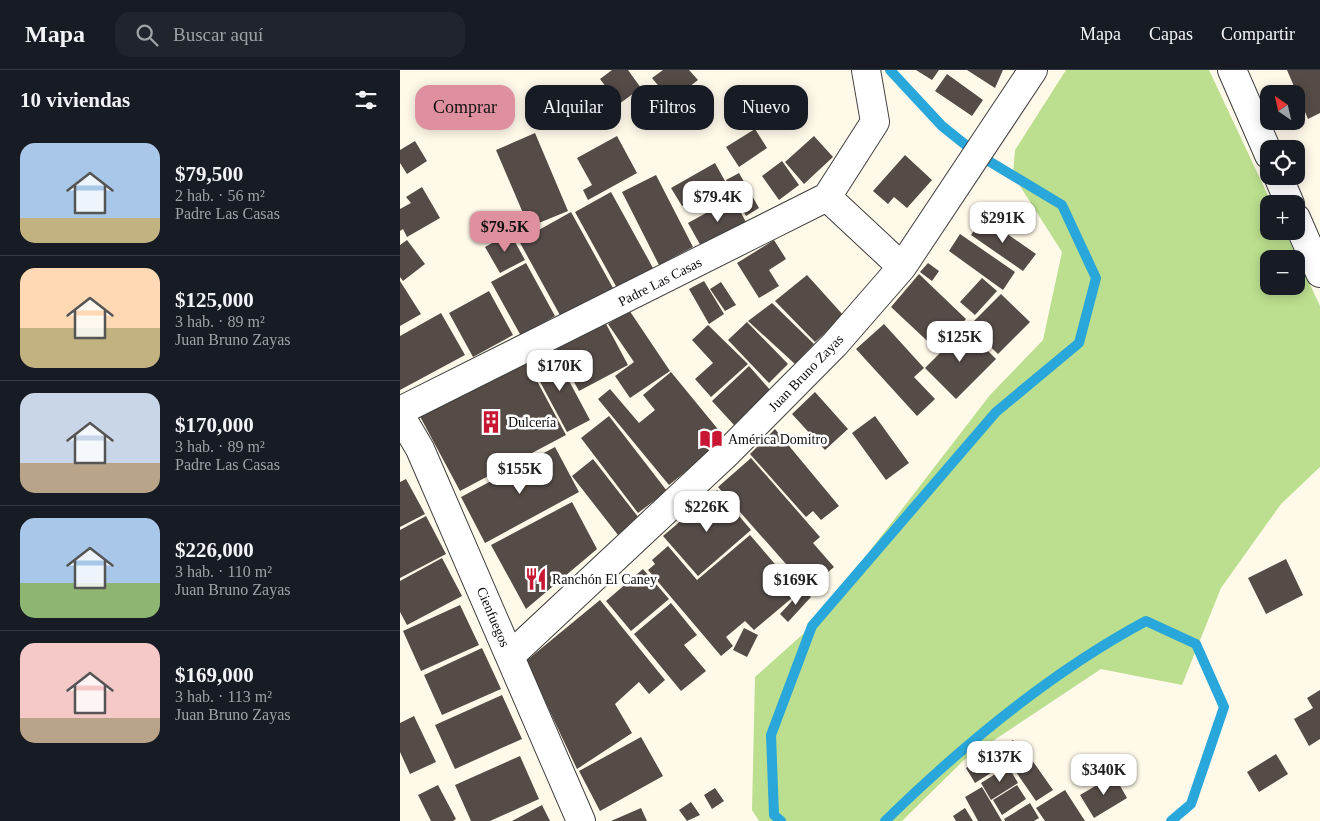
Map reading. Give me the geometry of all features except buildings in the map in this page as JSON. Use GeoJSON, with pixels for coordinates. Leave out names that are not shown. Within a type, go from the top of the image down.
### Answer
{"type":"FeatureCollection","features":[{"type":"Feature","properties":{"kind":"street"},"geometry":{"type":"LineString","coordinates":[[866,70],[875,122],[827,197],[902,267]]}},
{"type":"Feature","properties":{"kind":"street","name":"Juan Bruno Zayas"},"geometry":{"type":"LineString","coordinates":[[510,656],[741,438],[835,344],[902,267],[1034,70]]}},
{"type":"Feature","properties":{"kind":"street"},"geometry":{"type":"LineString","coordinates":[[1232,70],[1262,140]]}},
{"type":"Feature","properties":{"kind":"street","name":"Padre Las Casas"},"geometry":{"type":"LineString","coordinates":[[400,413],[827,197]]}},
{"type":"Feature","properties":{"kind":"street"},"geometry":{"type":"LineString","coordinates":[[1305,239],[1320,273]]}},
{"type":"Feature","properties":{"kind":"street","name":"Cienfuegos"},"geometry":{"type":"LineString","coordinates":[[400,413],[410,454],[510,656],[581,821]]}},
{"type":"Feature","properties":{"kind":"green space"},"geometry":{"type":"Polygon","coordinates":[[[1066,70],[1209,70],[1260,178],[1260,185],[1263,185],[1268,195],[1260,195],[1260,240],[1289,240],[1294,250],[1260,250],[1260,295],[1305,295],[1305,274],[1320,306],[1320,467],[1281,504],[1221,588],[1182,685],[1101,669],[964,760],[902,821],[759,821],[752,810],[755,677],[812,626],[990,395],[1043,340],[1062,252],[1013,175],[1015,150],[1066,70]]]}},
{"type":"Feature","properties":{"kind":"waterway"},"geometry":{"type":"LineString","coordinates":[[781,821],[774,815],[771,735],[812,626],[996,412],[1079,343],[1096,278],[1062,205],[977,154],[942,126],[890,70]]}},
{"type":"Feature","properties":{"kind":"waterway"},"geometry":{"type":"LineString","coordinates":[[885,821],[945,765],[1008,712],[1075,664],[1110,641],[1146,621],[1196,644],[1224,707],[1191,804],[1171,821]]}},
{"type":"Feature","properties":{"kind":"place","name":"Dulcería"},"geometry":{"type":"Point","coordinates":[491,422]}},
{"type":"Feature","properties":{"kind":"place","name":"América Domitro"},"geometry":{"type":"Point","coordinates":[711,439]}},
{"type":"Feature","properties":{"kind":"place","name":"Ranchón El Caney"},"geometry":{"type":"Point","coordinates":[536,579]}}]}
